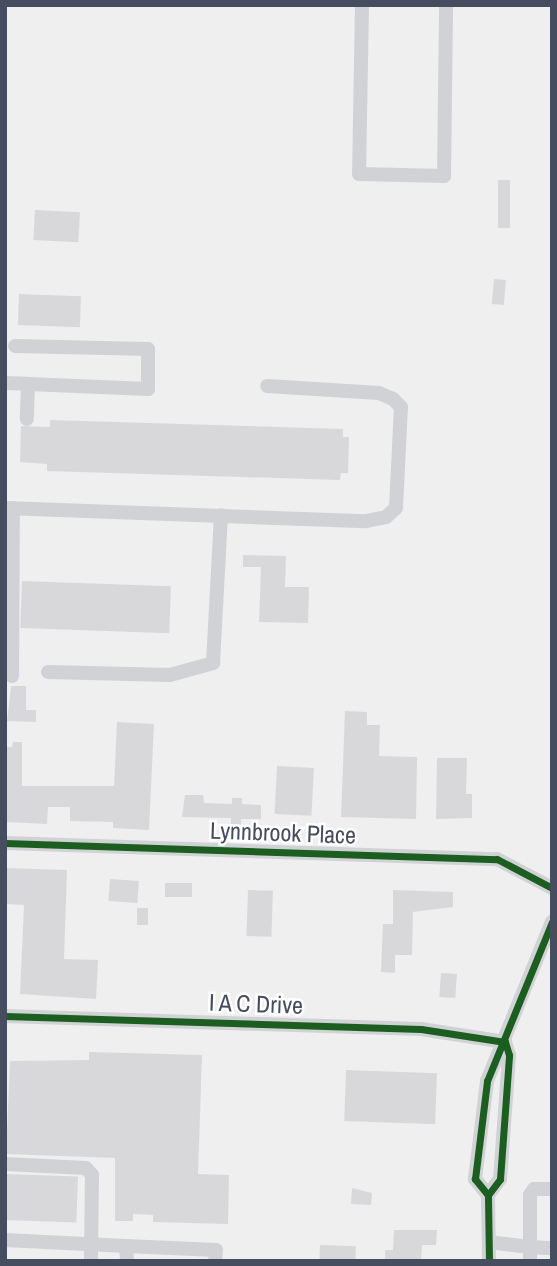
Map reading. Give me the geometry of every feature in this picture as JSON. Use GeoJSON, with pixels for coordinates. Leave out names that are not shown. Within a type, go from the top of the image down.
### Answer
{"type":"FeatureCollection","features":[{"type":"Feature","properties":{"kind":"street"},"geometry":{"type":"LineString","coordinates":[[362,5],[359,174],[444,176],[446,5]]}},
{"type":"Feature","properties":{"kind":"street"},"geometry":{"type":"LineString","coordinates":[[5,383],[148,389],[148,349],[15,346]]}},
{"type":"Feature","properties":{"kind":"street"},"geometry":{"type":"LineString","coordinates":[[27,419],[28,384]]}},
{"type":"Feature","properties":{"kind":"street"},"geometry":{"type":"LineString","coordinates":[[12,676],[9,508],[366,521],[386,517],[400,498],[401,407],[393,399],[379,393],[267,386]]}},
{"type":"Feature","properties":{"kind":"street"},"geometry":{"type":"LineString","coordinates":[[48,672],[170,675],[213,663],[221,515]]}},
{"type":"Feature","properties":{"kind":"street","name":"Lynnbrook Place"},"geometry":{"type":"LineString","coordinates":[[5,843],[497,859],[552,888]]}},
{"type":"Feature","properties":{"kind":"street"},"geometry":{"type":"LineString","coordinates":[[489,1261],[488,1195],[475,1179],[487,1081],[495,1054],[505,1042],[552,922]]}},
{"type":"Feature","properties":{"kind":"street","name":"I A C Drive"},"geometry":{"type":"LineString","coordinates":[[5,1016],[421,1028],[505,1042]]}},
{"type":"Feature","properties":{"kind":"street"},"geometry":{"type":"LineString","coordinates":[[488,1195],[500,1179],[509,1055],[505,1042]]}},
{"type":"Feature","properties":{"kind":"street"},"geometry":{"type":"LineString","coordinates":[[5,1164],[86,1168],[92,1175],[91,1261]]}},
{"type":"Feature","properties":{"kind":"street"},"geometry":{"type":"LineString","coordinates":[[530,1254],[530,1195],[534,1189],[552,1189]]}},
{"type":"Feature","properties":{"kind":"street"},"geometry":{"type":"LineString","coordinates":[[5,1240],[216,1250],[215,1261]]}},
{"type":"Feature","properties":{"kind":"street"},"geometry":{"type":"LineString","coordinates":[[489,1242],[530,1254],[552,1248]]}},
{"type":"Feature","properties":{"kind":"street"},"geometry":{"type":"LineString","coordinates":[[126,1245],[127,1261]]}},
{"type":"Feature","properties":{"kind":"building"},"geometry":{"type":"Polygon","coordinates":[[[498,180],[510,180],[510,228],[498,228],[498,180]]]}},
{"type":"Feature","properties":{"kind":"building"},"geometry":{"type":"Polygon","coordinates":[[[35,210],[80,212],[78,242],[33,240],[35,210]]]}},
{"type":"Feature","properties":{"kind":"building"},"geometry":{"type":"Polygon","coordinates":[[[494,279],[506,280],[504,305],[492,304],[494,279]]]}},
{"type":"Feature","properties":{"kind":"building"},"geometry":{"type":"Polygon","coordinates":[[[19,294],[81,296],[80,327],[18,325],[19,294]]]}},
{"type":"Feature","properties":{"kind":"building"},"geometry":{"type":"Polygon","coordinates":[[[50,420],[343,429],[343,437],[349,437],[348,473],[341,473],[340,480],[47,471],[47,464],[20,462],[21,426],[50,427],[50,420]]]}},
{"type":"Feature","properties":{"kind":"building"},"geometry":{"type":"Polygon","coordinates":[[[243,555],[286,556],[285,587],[309,587],[308,623],[259,622],[261,567],[243,567],[243,555]]]}},
{"type":"Feature","properties":{"kind":"building"},"geometry":{"type":"Polygon","coordinates":[[[22,581],[171,586],[169,633],[20,628],[22,581]]]}},
{"type":"Feature","properties":{"kind":"building"},"geometry":{"type":"Polygon","coordinates":[[[11,686],[26,686],[26,710],[36,710],[36,722],[7,721],[11,686]]]}},
{"type":"Feature","properties":{"kind":"building"},"geometry":{"type":"Polygon","coordinates":[[[345,711],[367,712],[367,725],[380,725],[379,756],[417,757],[416,819],[341,817],[345,711]]]}},
{"type":"Feature","properties":{"kind":"building"},"geometry":{"type":"Polygon","coordinates":[[[117,722],[154,724],[149,830],[113,828],[113,822],[70,821],[70,807],[48,807],[47,824],[5,822],[7,747],[12,747],[13,742],[22,742],[22,786],[114,786],[117,722]]]}},
{"type":"Feature","properties":{"kind":"building"},"geometry":{"type":"Polygon","coordinates":[[[437,758],[467,758],[466,794],[472,794],[472,818],[436,819],[437,758]]]}},
{"type":"Feature","properties":{"kind":"building"},"geometry":{"type":"Polygon","coordinates":[[[277,766],[314,768],[311,816],[274,814],[277,766]]]}},
{"type":"Feature","properties":{"kind":"building"},"geometry":{"type":"Polygon","coordinates":[[[185,795],[203,795],[204,803],[232,804],[232,798],[242,798],[242,804],[261,805],[261,819],[241,819],[241,828],[231,828],[231,818],[182,817],[185,795]]]}},
{"type":"Feature","properties":{"kind":"building"},"geometry":{"type":"Polygon","coordinates":[[[5,868],[67,870],[64,959],[98,960],[96,999],[20,994],[24,905],[5,904],[5,868]]]}},
{"type":"Feature","properties":{"kind":"building"},"geometry":{"type":"Polygon","coordinates":[[[110,879],[139,881],[137,903],[108,901],[110,879]]]}},
{"type":"Feature","properties":{"kind":"building"},"geometry":{"type":"Polygon","coordinates":[[[165,883],[192,883],[192,897],[165,897],[165,883]]]}},
{"type":"Feature","properties":{"kind":"building"},"geometry":{"type":"Polygon","coordinates":[[[248,890],[273,891],[271,937],[246,936],[248,890]]]}},
{"type":"Feature","properties":{"kind":"building"},"geometry":{"type":"Polygon","coordinates":[[[393,890],[453,892],[453,907],[413,912],[412,955],[395,955],[395,973],[381,972],[383,924],[393,924],[393,890]]]}},
{"type":"Feature","properties":{"kind":"building"},"geometry":{"type":"Polygon","coordinates":[[[137,908],[148,908],[148,925],[137,925],[137,908]]]}},
{"type":"Feature","properties":{"kind":"building"},"geometry":{"type":"Polygon","coordinates":[[[441,973],[457,974],[455,998],[439,997],[441,973]]]}},
{"type":"Feature","properties":{"kind":"building"},"geometry":{"type":"Polygon","coordinates":[[[89,1052],[202,1055],[198,1174],[229,1175],[228,1224],[153,1222],[153,1215],[133,1214],[133,1221],[115,1221],[115,1158],[6,1154],[10,1061],[89,1060],[89,1052]]]}},
{"type":"Feature","properties":{"kind":"building"},"geometry":{"type":"Polygon","coordinates":[[[346,1070],[437,1073],[435,1124],[344,1121],[346,1070]]]}},
{"type":"Feature","properties":{"kind":"building"},"geometry":{"type":"Polygon","coordinates":[[[5,1174],[78,1177],[76,1223],[5,1220],[5,1174]]]}},
{"type":"Feature","properties":{"kind":"building"},"geometry":{"type":"Polygon","coordinates":[[[352,1188],[372,1193],[371,1205],[351,1204],[352,1188]]]}},
{"type":"Feature","properties":{"kind":"building"},"geometry":{"type":"Polygon","coordinates":[[[394,1230],[437,1230],[436,1245],[422,1245],[421,1261],[385,1261],[385,1250],[393,1250],[394,1230]]]}},
{"type":"Feature","properties":{"kind":"building"},"geometry":{"type":"Polygon","coordinates":[[[320,1245],[356,1246],[355,1261],[319,1260],[320,1245]]]}},
{"type":"Feature","properties":{"kind":"cycle path"},"geometry":{"type":"LineString","coordinates":[[5,843],[497,859],[552,888]]}},
{"type":"Feature","properties":{"kind":"cycle path"},"geometry":{"type":"LineString","coordinates":[[488,1195],[475,1179],[487,1081],[552,922]]}},
{"type":"Feature","properties":{"kind":"cycle path"},"geometry":{"type":"LineString","coordinates":[[5,1016],[421,1029],[505,1042]]}},
{"type":"Feature","properties":{"kind":"cycle path"},"geometry":{"type":"LineString","coordinates":[[489,1261],[488,1195],[500,1179],[509,1055],[505,1042]]}}]}
